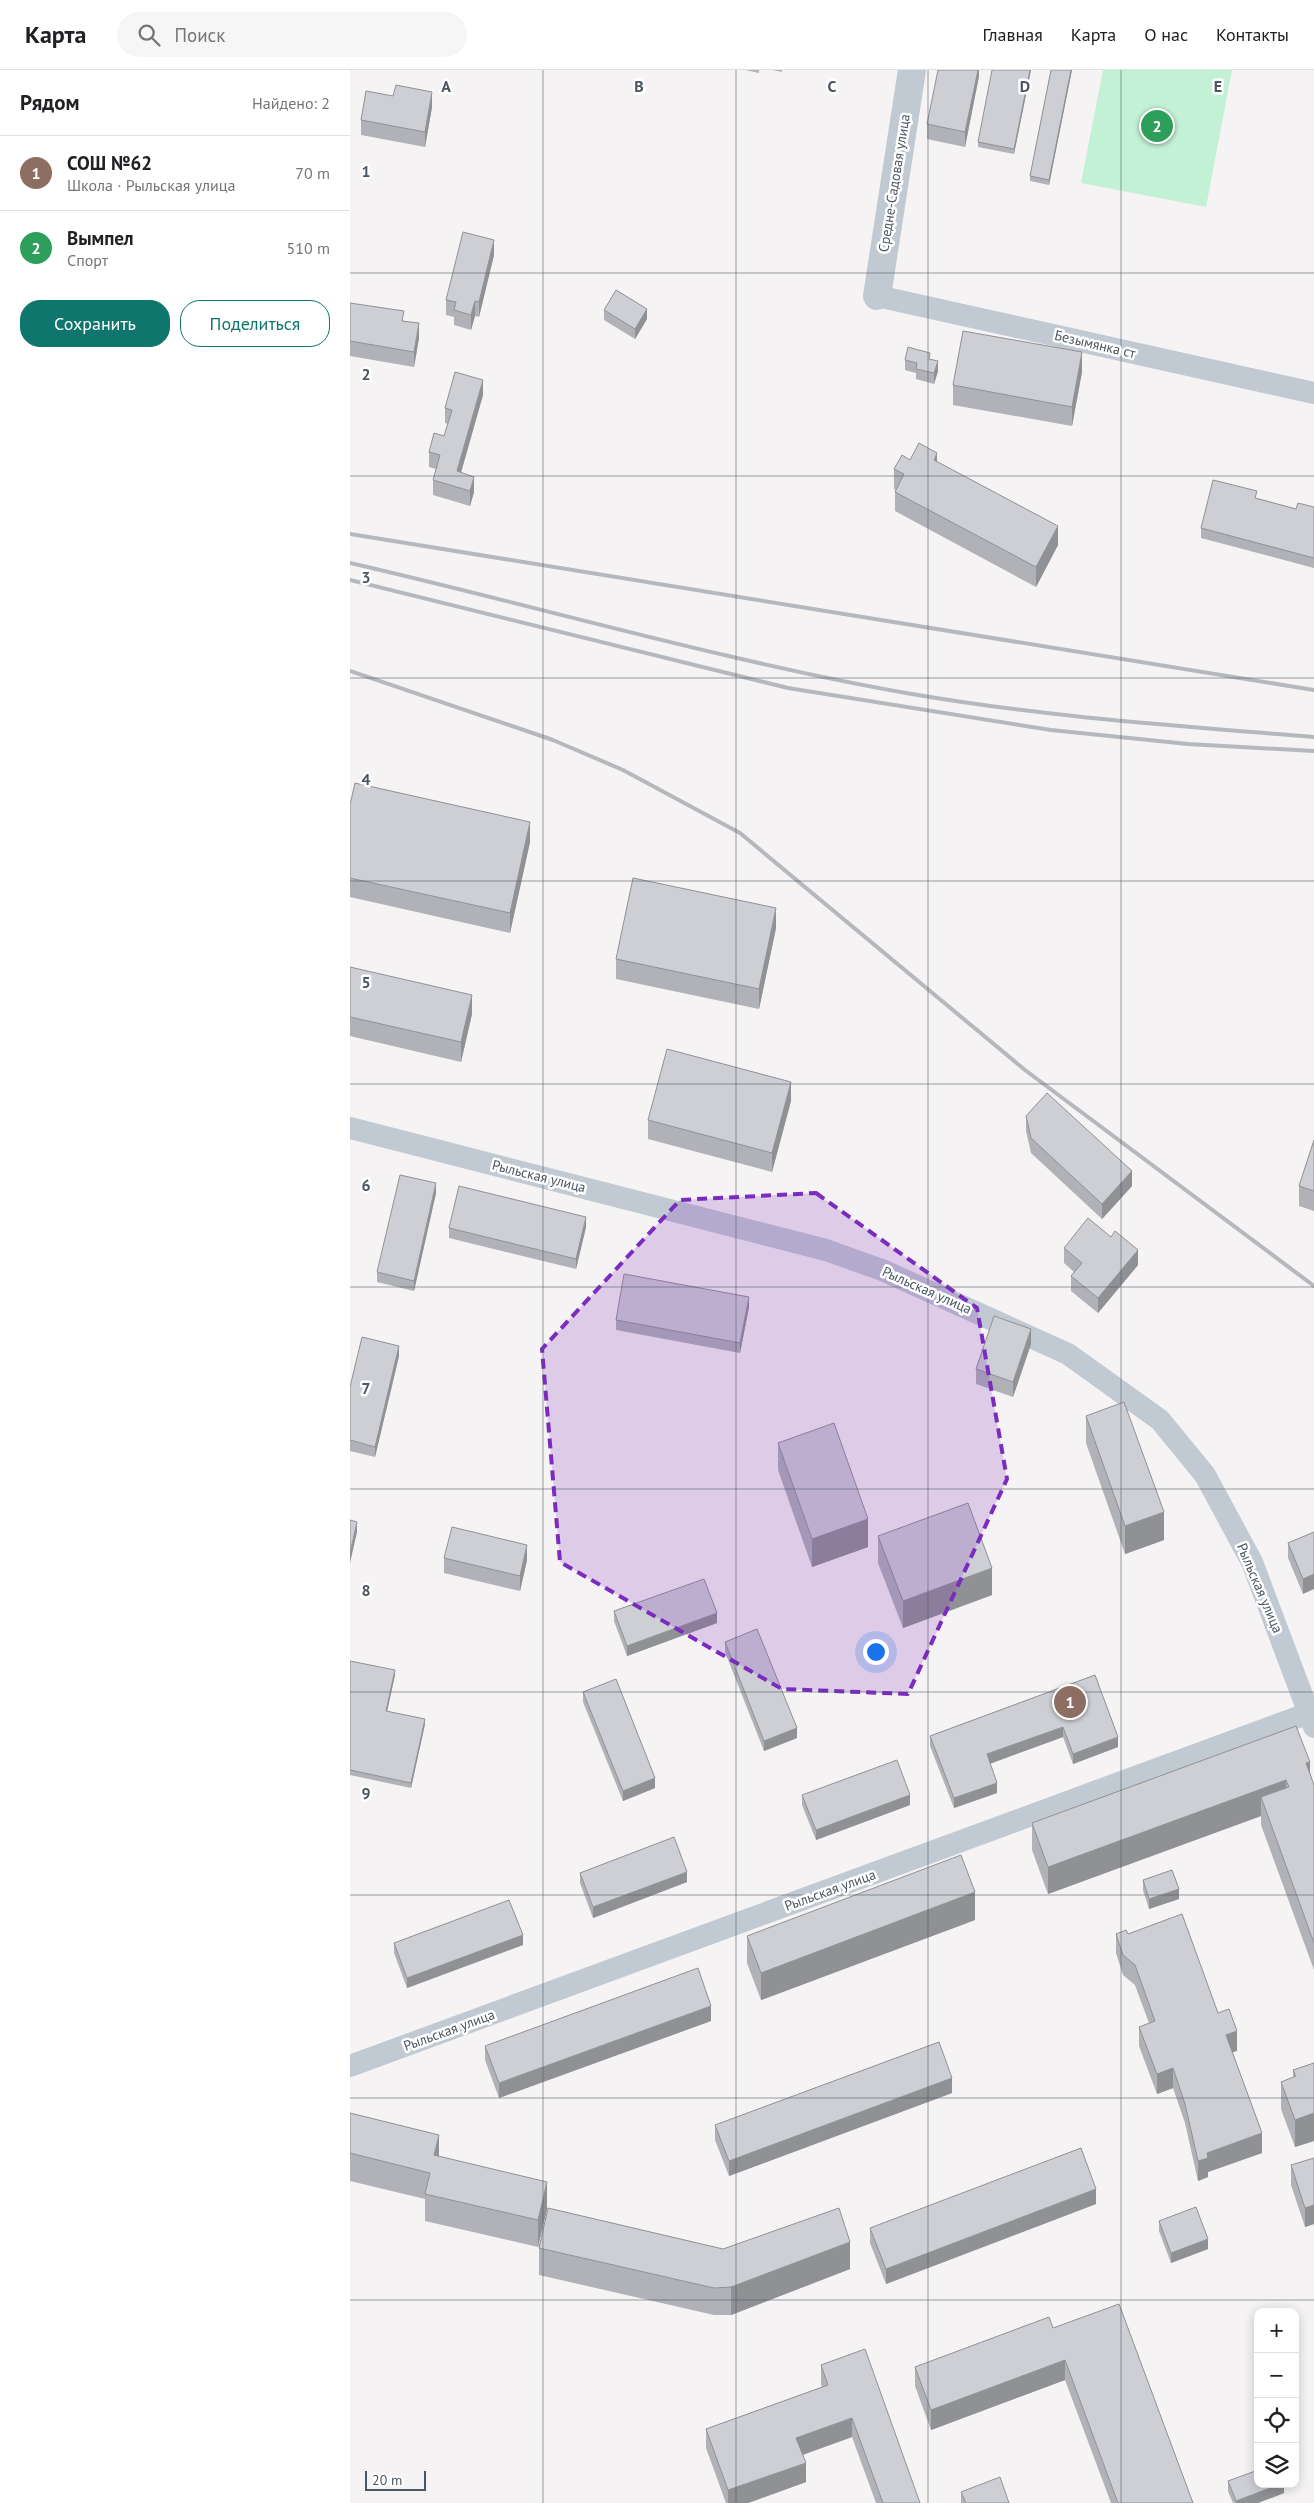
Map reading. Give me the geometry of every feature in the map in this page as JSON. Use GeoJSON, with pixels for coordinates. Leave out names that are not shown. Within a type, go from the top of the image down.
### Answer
{"type":"FeatureCollection","features":[{"type":"Feature","properties":{"kind":"street","name":"Средне-Садовая улица"},"geometry":{"type":"LineString","coordinates":[[877,296],[912,70]]}},
{"type":"Feature","properties":{"kind":"street","name":"Безымянка ст"},"geometry":{"type":"LineString","coordinates":[[877,296],[1314,393]]}},
{"type":"Feature","properties":{"kind":"street","name":"Рыльская улица"},"geometry":{"type":"LineString","coordinates":[[350,1128],[826,1250],[882,1270],[1068,1354],[1160,1420],[1205,1474],[1252,1562],[1312,1720],[350,2066]]}},
{"type":"Feature","properties":{"kind":"highlighted area"},"geometry":{"type":"Polygon","coordinates":[[[816,1193],[977,1308],[1007,1479],[908,1694],[782,1689],[560,1562],[542,1349],[680,1200],[816,1193]]]}},
{"type":"Feature","properties":{"kind":"green space"},"geometry":{"type":"Polygon","coordinates":[[[1103,70],[1232,70],[1206,207],[1081,183],[1103,70]]]}},
{"type":"Feature","properties":{"kind":"building"},"geometry":{"type":"Polygon","coordinates":[[[938,70],[978,70],[965,132],[927,124],[938,70]]]}},
{"type":"Feature","properties":{"kind":"building"},"geometry":{"type":"Polygon","coordinates":[[[992,70],[1030,70],[1014,149],[978,142],[992,70]]]}},
{"type":"Feature","properties":{"kind":"building"},"geometry":{"type":"Polygon","coordinates":[[[1051,70],[1071,70],[1049,180],[1030,176],[1051,70]]]}},
{"type":"Feature","properties":{"kind":"building"},"geometry":{"type":"Polygon","coordinates":[[[396,85],[432,92],[425,132],[361,120],[366,91],[393,96],[396,85]]]}},
{"type":"Feature","properties":{"kind":"building"},"geometry":{"type":"Polygon","coordinates":[[[463,232],[494,240],[479,302],[475,301],[471,315],[454,310],[456,302],[446,300],[463,232]]]}},
{"type":"Feature","properties":{"kind":"building"},"geometry":{"type":"Polygon","coordinates":[[[616,290],[647,309],[635,329],[604,310],[616,290]]]}},
{"type":"Feature","properties":{"kind":"building"},"geometry":{"type":"Polygon","coordinates":[[[350,303],[404,311],[402,321],[419,323],[414,352],[350,341],[350,303]]]}},
{"type":"Feature","properties":{"kind":"building"},"geometry":{"type":"Polygon","coordinates":[[[963,331],[1082,352],[1072,407],[953,385],[963,331]]]}},
{"type":"Feature","properties":{"kind":"building"},"geometry":{"type":"Polygon","coordinates":[[[908,347],[930,353],[929,359],[938,361],[934,373],[916,369],[917,363],[905,360],[908,347]]]}},
{"type":"Feature","properties":{"kind":"building"},"geometry":{"type":"Polygon","coordinates":[[[455,372],[483,380],[457,471],[474,477],[470,491],[433,480],[440,455],[429,452],[434,433],[444,436],[452,410],[445,408],[455,372]]]}},
{"type":"Feature","properties":{"kind":"building"},"geometry":{"type":"Polygon","coordinates":[[[919,443],[937,453],[934,460],[1058,526],[1036,567],[895,492],[904,474],[894,469],[902,455],[910,460],[919,443]]]}},
{"type":"Feature","properties":{"kind":"building"},"geometry":{"type":"Polygon","coordinates":[[[1213,480],[1257,491],[1255,498],[1296,509],[1298,503],[1314,507],[1314,558],[1201,528],[1213,480]]]}},
{"type":"Feature","properties":{"kind":"building"},"geometry":{"type":"Polygon","coordinates":[[[355,783],[530,822],[510,913],[350,878],[350,805],[355,783]]]}},
{"type":"Feature","properties":{"kind":"building"},"geometry":{"type":"Polygon","coordinates":[[[633,878],[776,908],[759,989],[616,959],[633,878]]]}},
{"type":"Feature","properties":{"kind":"building"},"geometry":{"type":"Polygon","coordinates":[[[350,967],[472,995],[461,1042],[350,1017],[350,967]]]}},
{"type":"Feature","properties":{"kind":"building"},"geometry":{"type":"Polygon","coordinates":[[[667,1049],[791,1082],[772,1153],[648,1120],[667,1049]]]}},
{"type":"Feature","properties":{"kind":"building"},"geometry":{"type":"Polygon","coordinates":[[[1047,1093],[1132,1171],[1102,1204],[1031,1138],[1026,1116],[1047,1093]]]}},
{"type":"Feature","properties":{"kind":"building"},"geometry":{"type":"Polygon","coordinates":[[[1314,1140],[1314,1191],[1299,1186],[1314,1140]]]}},
{"type":"Feature","properties":{"kind":"building"},"geometry":{"type":"Polygon","coordinates":[[[400,1175],[436,1183],[414,1281],[377,1272],[400,1175]]]}},
{"type":"Feature","properties":{"kind":"building"},"geometry":{"type":"Polygon","coordinates":[[[459,1186],[586,1217],[576,1259],[449,1228],[459,1186]]]}},
{"type":"Feature","properties":{"kind":"building"},"geometry":{"type":"Polygon","coordinates":[[[1088,1218],[1111,1237],[1115,1231],[1138,1250],[1098,1298],[1071,1276],[1082,1263],[1064,1248],[1088,1218]]]}},
{"type":"Feature","properties":{"kind":"building"},"geometry":{"type":"Polygon","coordinates":[[[624,1274],[749,1297],[740,1343],[616,1320],[624,1274]]]}},
{"type":"Feature","properties":{"kind":"building"},"geometry":{"type":"Polygon","coordinates":[[[994,1316],[1031,1329],[1013,1382],[976,1369],[994,1316]]]}},
{"type":"Feature","properties":{"kind":"building"},"geometry":{"type":"Polygon","coordinates":[[[362,1337],[399,1346],[375,1447],[350,1440],[350,1387],[362,1337]]]}},
{"type":"Feature","properties":{"kind":"building"},"geometry":{"type":"Polygon","coordinates":[[[1124,1402],[1164,1512],[1125,1526],[1086,1416],[1124,1402]]]}},
{"type":"Feature","properties":{"kind":"building"},"geometry":{"type":"Polygon","coordinates":[[[834,1423],[868,1519],[812,1539],[778,1443],[834,1423]]]}},
{"type":"Feature","properties":{"kind":"building"},"geometry":{"type":"Polygon","coordinates":[[[968,1503],[992,1568],[903,1601],[878,1536],[968,1503]]]}},
{"type":"Feature","properties":{"kind":"building"},"geometry":{"type":"Polygon","coordinates":[[[350,1520],[357,1522],[350,1553],[350,1520]]]}},
{"type":"Feature","properties":{"kind":"building"},"geometry":{"type":"Polygon","coordinates":[[[452,1527],[527,1545],[520,1576],[444,1558],[452,1527]]]}},
{"type":"Feature","properties":{"kind":"building"},"geometry":{"type":"Polygon","coordinates":[[[1314,1532],[1314,1574],[1303,1579],[1288,1543],[1314,1532]]]}},
{"type":"Feature","properties":{"kind":"building"},"geometry":{"type":"Polygon","coordinates":[[[704,1579],[717,1613],[627,1646],[614,1611],[704,1579]]]}},
{"type":"Feature","properties":{"kind":"building"},"geometry":{"type":"Polygon","coordinates":[[[757,1629],[797,1728],[764,1741],[725,1642],[757,1629]]]}},
{"type":"Feature","properties":{"kind":"building"},"geometry":{"type":"Polygon","coordinates":[[[350,1661],[395,1670],[386,1711],[425,1719],[411,1783],[350,1770],[350,1661]]]}},
{"type":"Feature","properties":{"kind":"building"},"geometry":{"type":"Polygon","coordinates":[[[1095,1675],[1118,1737],[1073,1754],[1063,1727],[987,1754],[997,1783],[954,1798],[930,1736],[1095,1675]]]}},
{"type":"Feature","properties":{"kind":"building"},"geometry":{"type":"Polygon","coordinates":[[[616,1679],[655,1778],[623,1791],[583,1692],[616,1679]]]}},
{"type":"Feature","properties":{"kind":"building"},"geometry":{"type":"Polygon","coordinates":[[[1296,1726],[1310,1762],[1306,1763],[1314,1785],[1314,1943],[1261,1797],[1289,1787],[1286,1780],[1048,1867],[1032,1823],[1296,1726]]]}},
{"type":"Feature","properties":{"kind":"building"},"geometry":{"type":"Polygon","coordinates":[[[897,1760],[910,1795],[816,1830],[802,1795],[897,1760]]]}},
{"type":"Feature","properties":{"kind":"building"},"geometry":{"type":"Polygon","coordinates":[[[674,1837],[687,1872],[593,1907],[580,1873],[674,1837]]]}},
{"type":"Feature","properties":{"kind":"building"},"geometry":{"type":"Polygon","coordinates":[[[961,1855],[975,1892],[761,1973],[747,1936],[961,1855]]]}},
{"type":"Feature","properties":{"kind":"building"},"geometry":{"type":"Polygon","coordinates":[[[1172,1870],[1179,1889],[1149,1899],[1143,1880],[1172,1870]]]}},
{"type":"Feature","properties":{"kind":"building"},"geometry":{"type":"Polygon","coordinates":[[[509,1900],[523,1935],[407,1978],[394,1943],[509,1900]]]}},
{"type":"Feature","properties":{"kind":"building"},"geometry":{"type":"Polygon","coordinates":[[[1182,1914],[1218,2013],[1229,2009],[1237,2031],[1226,2035],[1262,2133],[1207,2153],[1208,2158],[1198,2161],[1185,2104],[1173,2068],[1157,2074],[1139,2027],[1155,2021],[1135,1965],[1123,1955],[1116,1934],[1126,1930],[1128,1934],[1182,1914]]]}},
{"type":"Feature","properties":{"kind":"building"},"geometry":{"type":"Polygon","coordinates":[[[698,1968],[711,2006],[499,2083],[485,2046],[698,1968]]]}},
{"type":"Feature","properties":{"kind":"building"},"geometry":{"type":"Polygon","coordinates":[[[939,2042],[952,2078],[729,2161],[715,2125],[939,2042]]]}},
{"type":"Feature","properties":{"kind":"building"},"geometry":{"type":"Polygon","coordinates":[[[1314,2063],[1314,2113],[1295,2120],[1281,2082],[1296,2076],[1293,2070],[1314,2063]]]}},
{"type":"Feature","properties":{"kind":"building"},"geometry":{"type":"Polygon","coordinates":[[[350,2113],[439,2135],[434,2155],[547,2182],[538,2220],[425,2194],[430,2173],[350,2153],[350,2113]]]}},
{"type":"Feature","properties":{"kind":"building"},"geometry":{"type":"Polygon","coordinates":[[[1081,2148],[1096,2189],[886,2269],[870,2228],[1081,2148]]]}},
{"type":"Feature","properties":{"kind":"building"},"geometry":{"type":"Polygon","coordinates":[[[1314,2158],[1314,2205],[1305,2208],[1291,2165],[1314,2158]]]}},
{"type":"Feature","properties":{"kind":"building"},"geometry":{"type":"Polygon","coordinates":[[[1196,2207],[1208,2239],[1171,2253],[1159,2221],[1196,2207]]]}},
{"type":"Feature","properties":{"kind":"building"},"geometry":{"type":"Polygon","coordinates":[[[548,2208],[723,2249],[839,2208],[850,2242],[731,2287],[714,2288],[539,2248],[548,2208]]]}},
{"type":"Feature","properties":{"kind":"building"},"geometry":{"type":"Polygon","coordinates":[[[1119,2304],[1193,2503],[1118,2503],[1065,2360],[931,2410],[915,2367],[1049,2317],[1053,2328],[1119,2304]]]}},
{"type":"Feature","properties":{"kind":"building"},"geometry":{"type":"Polygon","coordinates":[[[865,2349],[920,2503],[883,2503],[852,2418],[796,2438],[806,2463],[728,2490],[706,2429],[828,2385],[821,2365],[865,2349]]]}},
{"type":"Feature","properties":{"kind":"building"},"geometry":{"type":"Polygon","coordinates":[[[1254,2471],[1254,2488],[1270,2488],[1236,2501],[1228,2481],[1254,2471]]]}},
{"type":"Feature","properties":{"kind":"building"},"geometry":{"type":"Polygon","coordinates":[[[1000,2477],[1009,2503],[966,2503],[961,2492],[1000,2477]]]}},
{"type":"Feature","properties":{"kind":"railway"},"geometry":{"type":"LineString","coordinates":[[350,534],[1314,690]]}},
{"type":"Feature","properties":{"kind":"railway"},"geometry":{"type":"LineString","coordinates":[[350,563],[771,666],[912,694],[1062,715],[1314,737]]}},
{"type":"Feature","properties":{"kind":"railway"},"geometry":{"type":"LineString","coordinates":[[350,580],[788,688],[1051,730],[1188,744],[1314,751]]}},
{"type":"Feature","properties":{"kind":"railway"},"geometry":{"type":"LineString","coordinates":[[350,671],[553,740],[623,770],[740,833],[1025,1070],[1314,1286]]}},
{"type":"Feature","properties":{"kind":"place","name":"Вымпел"},"geometry":{"type":"Point","coordinates":[1157,126]}},
{"type":"Feature","properties":{"kind":"place","name":"СОШ №62"},"geometry":{"type":"Point","coordinates":[1070,1702]}}]}
